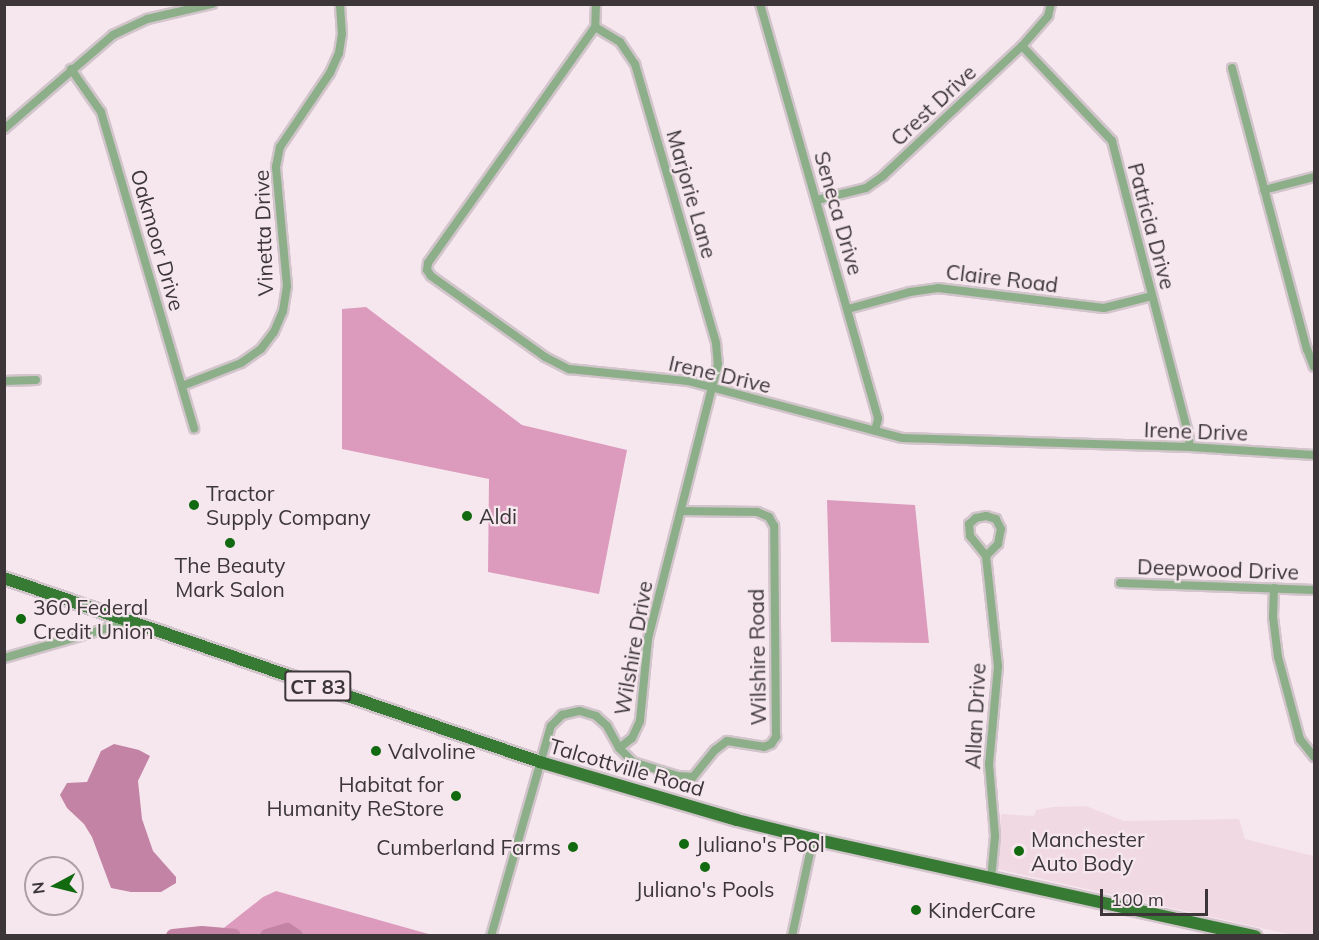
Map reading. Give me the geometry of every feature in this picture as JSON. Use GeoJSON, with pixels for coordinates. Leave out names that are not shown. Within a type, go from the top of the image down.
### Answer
{"type":"FeatureCollection","features":[{"type":"Feature","properties":{"kind":"main road","name":"Talcottville Road"},"geometry":{"type":"LineString","coordinates":[[4,578],[540,762],[813,839],[1255,936]]}},
{"type":"Feature","properties":{"kind":"street"},"geometry":{"type":"LineString","coordinates":[[4,129],[70,69],[113,35],[147,19],[212,4]]}},
{"type":"Feature","properties":{"kind":"street","name":"Vinetta Drive"},"geometry":{"type":"LineString","coordinates":[[182,386],[217,374],[261,349],[274,332],[283,311],[287,286],[276,167],[280,147],[330,74],[339,53],[342,34],[340,4]]}},
{"type":"Feature","properties":{"kind":"street"},"geometry":{"type":"LineString","coordinates":[[596,4],[596,27]]}},
{"type":"Feature","properties":{"kind":"street","name":"Seneca Drive"},"geometry":{"type":"LineString","coordinates":[[760,4],[878,419],[874,431]]}},
{"type":"Feature","properties":{"kind":"street","name":"Crest Drive"},"geometry":{"type":"LineString","coordinates":[[817,200],[866,188],[883,176],[1022,46],[1048,16],[1051,4]]}},
{"type":"Feature","properties":{"kind":"street","name":"Marjorie Lane"},"geometry":{"type":"LineString","coordinates":[[596,27],[620,42],[635,64],[716,343],[718,364],[713,389]]}},
{"type":"Feature","properties":{"kind":"street","name":"Irene Drive"},"geometry":{"type":"LineString","coordinates":[[596,27],[428,263],[427,270],[431,276],[545,357],[564,367],[583,371],[688,381],[902,438],[1190,447],[1314,455]]}},
{"type":"Feature","properties":{"kind":"street","name":"Patricia Drive"},"geometry":{"type":"LineString","coordinates":[[1022,46],[1112,141],[1190,447]]}},
{"type":"Feature","properties":{"kind":"street"},"geometry":{"type":"LineString","coordinates":[[1232,68],[1314,367]]}},
{"type":"Feature","properties":{"kind":"street","name":"Oakmoor Drive"},"geometry":{"type":"LineString","coordinates":[[70,69],[101,112],[194,429]]}},
{"type":"Feature","properties":{"kind":"street"},"geometry":{"type":"LineString","coordinates":[[1264,190],[1314,177]]}},
{"type":"Feature","properties":{"kind":"street","name":"Claire Road"},"geometry":{"type":"LineString","coordinates":[[848,309],[910,292],[938,288],[1104,308],[1152,296]]}},
{"type":"Feature","properties":{"kind":"street"},"geometry":{"type":"LineString","coordinates":[[4,381],[36,380]]}},
{"type":"Feature","properties":{"kind":"street","name":"Wilshire Drive"},"geometry":{"type":"LineString","coordinates":[[491,936],[551,726],[562,715],[580,711],[596,716],[607,726],[619,747],[632,738],[640,721],[648,639],[713,389]]}},
{"type":"Feature","properties":{"kind":"street","name":"Wilshire Road"},"geometry":{"type":"LineString","coordinates":[[619,747],[633,762],[655,771],[693,777],[715,750],[727,741],[764,747],[771,744],[776,736],[774,526],[769,517],[757,512],[682,511]]}},
{"type":"Feature","properties":{"kind":"street","name":"Allan Drive"},"geometry":{"type":"LineString","coordinates":[[986,556],[998,544],[1001,530],[996,519],[986,516],[976,518],[969,524],[970,536],[986,556],[998,666],[988,764],[995,836],[991,879]]}},
{"type":"Feature","properties":{"kind":"street","name":"Deepwood Drive"},"geometry":{"type":"LineString","coordinates":[[1120,583],[1314,590]]}},
{"type":"Feature","properties":{"kind":"street"},"geometry":{"type":"LineString","coordinates":[[1274,588],[1273,616],[1278,657],[1300,739],[1314,757]]}},
{"type":"Feature","properties":{"kind":"street"},"geometry":{"type":"LineString","coordinates":[[4,658],[129,622]]}},
{"type":"Feature","properties":{"kind":"street"},"geometry":{"type":"LineString","coordinates":[[792,936],[813,839]]}},
{"type":"Feature","properties":{"kind":"shaded area"},"geometry":{"type":"Polygon","coordinates":[[[366,307],[522,425],[627,450],[599,594],[488,572],[489,479],[342,449],[342,309],[366,307]]]}},
{"type":"Feature","properties":{"kind":"shaded area"},"geometry":{"type":"Polygon","coordinates":[[[827,500],[915,505],[929,643],[831,642],[827,500]]]}},
{"type":"Feature","properties":{"kind":"shaded area"},"geometry":{"type":"Polygon","coordinates":[[[114,744],[139,750],[150,756],[138,781],[142,819],[153,851],[176,877],[176,883],[161,892],[131,892],[111,888],[92,837],[84,824],[67,808],[60,795],[67,783],[87,782],[101,751],[114,744]]]}},
{"type":"Feature","properties":{"kind":"shaded area"},"geometry":{"type":"Polygon","coordinates":[[[1086,806],[1124,821],[1239,819],[1245,839],[1314,856],[1314,935],[1292,935],[997,869],[1001,814],[1034,816],[1036,810],[1086,806]]]}},
{"type":"Feature","properties":{"kind":"shaded area"},"geometry":{"type":"Polygon","coordinates":[[[276,891],[432,935],[215,935],[263,897],[276,891]]]}},
{"type":"Feature","properties":{"kind":"waterway"},"geometry":{"type":"LineString","coordinates":[[267,936],[287,930],[296,936]]}},
{"type":"Feature","properties":{"kind":"waterway"},"geometry":{"type":"LineString","coordinates":[[173,936],[202,933],[234,936]]}},
{"type":"Feature","properties":{"kind":"place","name":"Tractor Supply Company"},"geometry":{"type":"Point","coordinates":[194,505]}},
{"type":"Feature","properties":{"kind":"place","name":"Aldi"},"geometry":{"type":"Point","coordinates":[467,516]}},
{"type":"Feature","properties":{"kind":"place","name":"The Beauty Mark Salon"},"geometry":{"type":"Point","coordinates":[230,543]}},
{"type":"Feature","properties":{"kind":"place","name":"360 Federal Credit Union"},"geometry":{"type":"Point","coordinates":[21,619]}},
{"type":"Feature","properties":{"kind":"place","name":"Valvoline"},"geometry":{"type":"Point","coordinates":[376,751]}},
{"type":"Feature","properties":{"kind":"place","name":"Habitat for Humanity ReStore"},"geometry":{"type":"Point","coordinates":[456,796]}},
{"type":"Feature","properties":{"kind":"place","name":"Juliano's Pool"},"geometry":{"type":"Point","coordinates":[684,844]}},
{"type":"Feature","properties":{"kind":"place","name":"Cumberland Farms"},"geometry":{"type":"Point","coordinates":[573,847]}},
{"type":"Feature","properties":{"kind":"place","name":"Manchester Auto Body"},"geometry":{"type":"Point","coordinates":[1019,851]}},
{"type":"Feature","properties":{"kind":"place","name":"Juliano's Pools"},"geometry":{"type":"Point","coordinates":[705,867]}},
{"type":"Feature","properties":{"kind":"place","name":"KinderCare"},"geometry":{"type":"Point","coordinates":[916,910]}}]}
